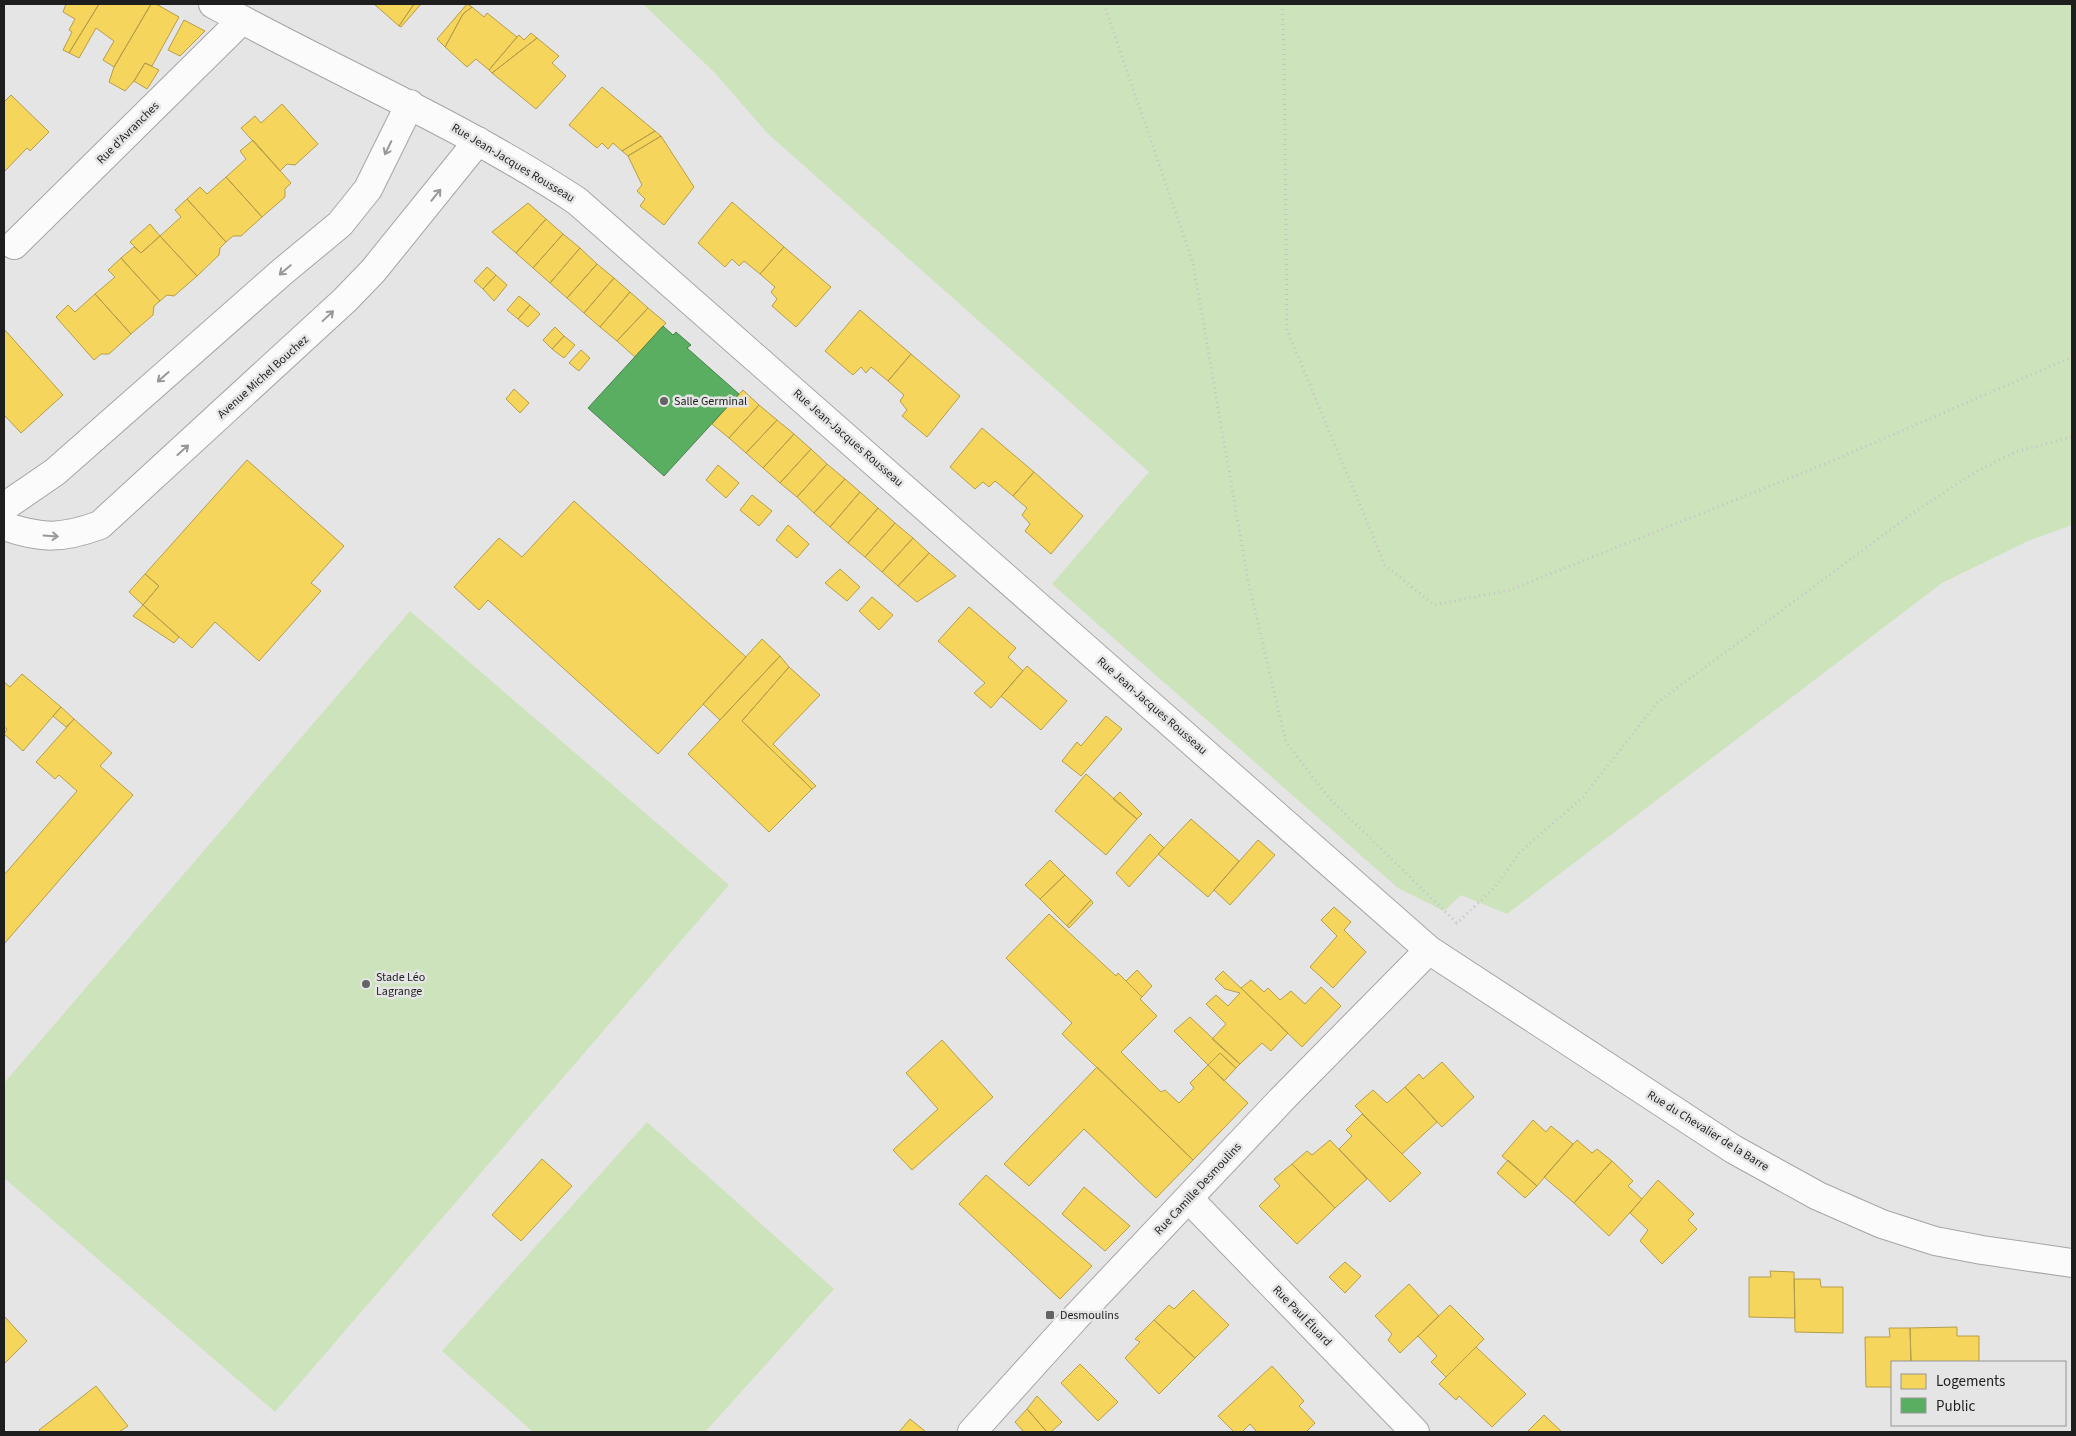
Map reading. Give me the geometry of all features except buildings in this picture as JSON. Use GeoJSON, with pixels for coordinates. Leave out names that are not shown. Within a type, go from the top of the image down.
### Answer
{"type":"FeatureCollection","features":[{"type":"Feature","properties":{"kind":"street","name":"Rue Jean-Jacques Rousseau"},"geometry":{"type":"LineString","coordinates":[[213,4],[410,104],[478,141],[576,200],[1429,950]]}},
{"type":"Feature","properties":{"kind":"street","name":"Rue d'Avranches"},"geometry":{"type":"LineString","coordinates":[[14,245],[242,20]]}},
{"type":"Feature","properties":{"kind":"street"},"geometry":{"type":"LineString","coordinates":[[4,507],[55,472],[282,272],[340,224],[368,189],[410,104]]}},
{"type":"Feature","properties":{"kind":"street","name":"Avenue Michel Bouchez"},"geometry":{"type":"LineString","coordinates":[[4,526],[26,534],[58,537],[79,533],[100,525],[345,300],[373,271],[478,141]]}},
{"type":"Feature","properties":{"kind":"street","name":"Rue Camille Desmoulins"},"geometry":{"type":"LineString","coordinates":[[972,1432],[1075,1318],[1285,1096],[1429,950]]}},
{"type":"Feature","properties":{"kind":"street","name":"Rue du Chevalier de la Barre"},"geometry":{"type":"LineString","coordinates":[[1429,950],[1733,1149],[1818,1196],[1882,1224],[1935,1241],[2072,1263]]}},
{"type":"Feature","properties":{"kind":"street","name":"Rue Paul Éluard"},"geometry":{"type":"LineString","coordinates":[[1188,1199],[1414,1432]]}},
{"type":"Feature","properties":{"kind":"path"},"geometry":{"type":"LineString","coordinates":[[1104,4],[1193,263],[1248,581],[1286,742],[1329,798],[1457,923],[1495,887],[1522,851],[1583,797],[1657,703],[1891,529],[1972,474],[2015,452],[2072,437]]}},
{"type":"Feature","properties":{"kind":"path"},"geometry":{"type":"LineString","coordinates":[[1282,4],[1287,330],[1385,565],[1434,605],[1510,590],[1825,464],[2072,357]]}},
{"type":"Feature","properties":{"kind":"green space"},"geometry":{"type":"Polygon","coordinates":[[[643,4],[2072,4],[2072,525],[2028,541],[1942,583],[1507,914],[1461,895],[1444,911],[1398,888],[1052,584],[1149,472],[767,133],[715,73],[643,4]]]}},
{"type":"Feature","properties":{"kind":"green space","name":"Stade Léo Lagrange"},"geometry":{"type":"Polygon","coordinates":[[[410,611],[729,885],[275,1412],[4,1178],[4,1083],[410,611]]]}},
{"type":"Feature","properties":{"kind":"green space"},"geometry":{"type":"Polygon","coordinates":[[[647,1122],[834,1289],[705,1432],[533,1432],[442,1351],[647,1122]]]}},
{"type":"Feature","properties":{"kind":"place","name":"Salle Germinal"},"geometry":{"type":"Point","coordinates":[664,401]}},
{"type":"Feature","properties":{"kind":"place","name":"Stade Léo Lagrange"},"geometry":{"type":"Point","coordinates":[366,984]}},
{"type":"Feature","properties":{"kind":"place","name":"Desmoulins"},"geometry":{"type":"Point","coordinates":[1050,1315]}}]}
